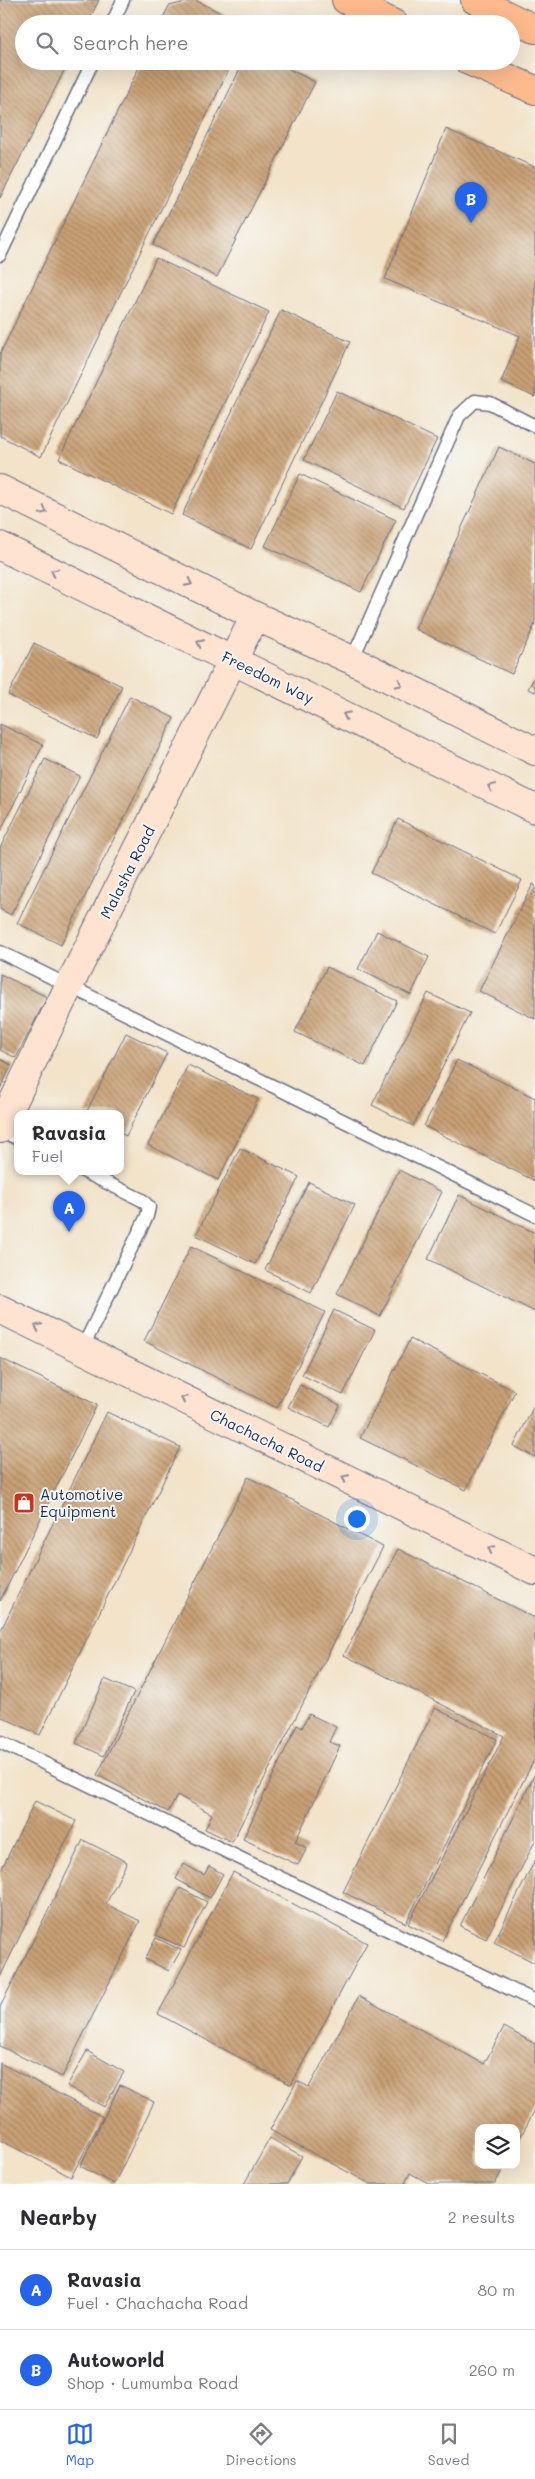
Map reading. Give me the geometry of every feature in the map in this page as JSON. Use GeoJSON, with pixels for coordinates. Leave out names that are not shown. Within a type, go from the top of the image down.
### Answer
{"type":"FeatureCollection","features":[{"type":"Feature","properties":{"kind":"main road"},"geometry":{"type":"LineString","coordinates":[[346,0],[376,15]]}},
{"type":"Feature","properties":{"kind":"main road"},"geometry":{"type":"LineString","coordinates":[[481,7],[501,15]]}},
{"type":"Feature","properties":{"kind":"main road"},"geometry":{"type":"LineString","coordinates":[[520,23],[535,29]]}},
{"type":"Feature","properties":{"kind":"main road"},"geometry":{"type":"LineString","coordinates":[[489,70],[535,90]]}},
{"type":"Feature","properties":{"kind":"main road"},"geometry":{"type":"LineString","coordinates":[[0,489],[255,616],[352,660],[535,751]]}},
{"type":"Feature","properties":{"kind":"main road","name":"Freedom Way"},"geometry":{"type":"LineString","coordinates":[[0,546],[535,809]]}},
{"type":"Feature","properties":{"kind":"main road","name":"Malasha Road"},"geometry":{"type":"LineString","coordinates":[[0,1129],[69,986],[255,616]]}},
{"type":"Feature","properties":{"kind":"main road","name":"Chachacha Road"},"geometry":{"type":"LineString","coordinates":[[0,1309],[535,1570]]}},
{"type":"Feature","properties":{"kind":"lane"},"geometry":{"type":"LineString","coordinates":[[116,15],[123,0]]}},
{"type":"Feature","properties":{"kind":"lane"},"geometry":{"type":"LineString","coordinates":[[0,255],[90,70]]}},
{"type":"Feature","properties":{"kind":"lane"},"geometry":{"type":"LineString","coordinates":[[352,660],[459,416],[475,401],[490,403],[535,426]]}},
{"type":"Feature","properties":{"kind":"lane"},"geometry":{"type":"LineString","coordinates":[[0,952],[535,1215]]}},
{"type":"Feature","properties":{"kind":"lane"},"geometry":{"type":"LineString","coordinates":[[0,1129],[14,1136]]}},
{"type":"Feature","properties":{"kind":"lane"},"geometry":{"type":"LineString","coordinates":[[82,1349],[147,1216],[149,1207],[142,1200],[91,1175]]}},
{"type":"Feature","properties":{"kind":"lane"},"geometry":{"type":"LineString","coordinates":[[0,1742],[535,2001]]}},
{"type":"Feature","properties":{"kind":"building"},"geometry":{"type":"Polygon","coordinates":[[[0,0],[99,0],[92,15],[15,15],[15,70],[64,70],[0,198],[0,0]]]}},
{"type":"Feature","properties":{"kind":"building"},"geometry":{"type":"Polygon","coordinates":[[[195,0],[225,15],[164,15],[169,6],[195,0]]]}},
{"type":"Feature","properties":{"kind":"building"},"geometry":{"type":"Polygon","coordinates":[[[138,70],[229,70],[41,457],[0,436],[0,354],[138,70]]]}},
{"type":"Feature","properties":{"kind":"building"},"geometry":{"type":"Polygon","coordinates":[[[240,70],[291,70],[315,82],[217,277],[153,245],[240,70]]]}},
{"type":"Feature","properties":{"kind":"building"},"geometry":{"type":"Polygon","coordinates":[[[446,129],[535,167],[535,397],[501,382],[520,336],[385,279],[446,129]]]}},
{"type":"Feature","properties":{"kind":"building"},"geometry":{"type":"Polygon","coordinates":[[[156,258],[269,312],[171,514],[59,459],[156,258]]]}},
{"type":"Feature","properties":{"kind":"building"},"geometry":{"type":"Polygon","coordinates":[[[281,310],[350,342],[251,549],[182,515],[281,310]]]}},
{"type":"Feature","properties":{"kind":"building"},"geometry":{"type":"Polygon","coordinates":[[[337,391],[437,439],[404,508],[304,460],[337,391]]]}},
{"type":"Feature","properties":{"kind":"building"},"geometry":{"type":"Polygon","coordinates":[[[499,447],[535,464],[535,624],[512,674],[415,629],[499,447]]]}},
{"type":"Feature","properties":{"kind":"building"},"geometry":{"type":"Polygon","coordinates":[[[300,474],[396,520],[361,592],[265,546],[300,474]]]}},
{"type":"Feature","properties":{"kind":"building"},"geometry":{"type":"Polygon","coordinates":[[[34,643],[122,686],[97,739],[8,695],[34,643]]]}},
{"type":"Feature","properties":{"kind":"building"},"geometry":{"type":"Polygon","coordinates":[[[535,676],[535,692],[528,689],[535,676]]]}},
{"type":"Feature","properties":{"kind":"building"},"geometry":{"type":"Polygon","coordinates":[[[130,696],[174,718],[61,945],[17,923],[130,696]]]}},
{"type":"Feature","properties":{"kind":"building"},"geometry":{"type":"Polygon","coordinates":[[[0,724],[43,745],[0,832],[0,724]]]}},
{"type":"Feature","properties":{"kind":"building"},"geometry":{"type":"Polygon","coordinates":[[[45,759],[80,776],[11,915],[0,909],[0,848],[45,759]]]}},
{"type":"Feature","properties":{"kind":"building"},"geometry":{"type":"Polygon","coordinates":[[[398,819],[522,880],[495,934],[371,873],[398,819]]]}},
{"type":"Feature","properties":{"kind":"building"},"geometry":{"type":"Polygon","coordinates":[[[533,884],[535,885],[535,1019],[479,991],[533,884]]]}},
{"type":"Feature","properties":{"kind":"building"},"geometry":{"type":"Polygon","coordinates":[[[377,931],[429,957],[411,995],[358,969],[377,931]]]}},
{"type":"Feature","properties":{"kind":"building"},"geometry":{"type":"Polygon","coordinates":[[[327,967],[397,1001],[365,1066],[295,1032],[327,967]]]}},
{"type":"Feature","properties":{"kind":"building"},"geometry":{"type":"Polygon","coordinates":[[[0,974],[47,997],[16,1058],[0,1050],[0,974]]]}},
{"type":"Feature","properties":{"kind":"building"},"geometry":{"type":"Polygon","coordinates":[[[428,993],[470,1013],[413,1126],[372,1105],[428,993]]]}},
{"type":"Feature","properties":{"kind":"building"},"geometry":{"type":"Polygon","coordinates":[[[126,1033],[167,1053],[126,1136],[124,1135],[124,1110],[88,1110],[126,1033]]]}},
{"type":"Feature","properties":{"kind":"building"},"geometry":{"type":"Polygon","coordinates":[[[0,1059],[12,1065],[0,1089],[0,1059]]]}},
{"type":"Feature","properties":{"kind":"building"},"geometry":{"type":"Polygon","coordinates":[[[457,1060],[535,1098],[535,1181],[424,1126],[457,1060]]]}},
{"type":"Feature","properties":{"kind":"building"},"geometry":{"type":"Polygon","coordinates":[[[188,1065],[258,1099],[218,1180],[148,1145],[188,1065]]]}},
{"type":"Feature","properties":{"kind":"building"},"geometry":{"type":"Polygon","coordinates":[[[240,1148],[299,1177],[255,1264],[196,1235],[240,1148]]]}},
{"type":"Feature","properties":{"kind":"building"},"geometry":{"type":"Polygon","coordinates":[[[399,1170],[442,1192],[380,1316],[337,1294],[399,1170]]]}},
{"type":"Feature","properties":{"kind":"building"},"geometry":{"type":"Polygon","coordinates":[[[309,1182],[355,1205],[311,1293],[265,1270],[309,1182]]]}},
{"type":"Feature","properties":{"kind":"building"},"geometry":{"type":"Polygon","coordinates":[[[459,1195],[535,1233],[535,1312],[428,1259],[459,1195]]]}},
{"type":"Feature","properties":{"kind":"building"},"geometry":{"type":"Polygon","coordinates":[[[191,1246],[325,1312],[277,1408],[144,1341],[191,1246]]]}},
{"type":"Feature","properties":{"kind":"building"},"geometry":{"type":"Polygon","coordinates":[[[334,1310],[375,1330],[343,1395],[302,1375],[334,1310]]]}},
{"type":"Feature","properties":{"kind":"building"},"geometry":{"type":"Polygon","coordinates":[[[410,1339],[515,1391],[466,1490],[360,1438],[410,1339]]]}},
{"type":"Feature","properties":{"kind":"building","name":"Automotive Equipment"},"geometry":{"type":"Polygon","coordinates":[[[0,1358],[97,1405],[0,1601],[0,1358]]]}},
{"type":"Feature","properties":{"kind":"building"},"geometry":{"type":"Polygon","coordinates":[[[300,1385],[340,1405],[329,1427],[288,1407],[300,1385]]]}},
{"type":"Feature","properties":{"kind":"building"},"geometry":{"type":"Polygon","coordinates":[[[535,1404],[535,1457],[514,1446],[535,1404]]]}},
{"type":"Feature","properties":{"kind":"building"},"geometry":{"type":"Polygon","coordinates":[[[107,1412],[180,1447],[40,1735],[0,1716],[0,1632],[107,1412]]]}},
{"type":"Feature","properties":{"kind":"building"},"geometry":{"type":"Polygon","coordinates":[[[248,1477],[383,1547],[232,1842],[205,1829],[212,1814],[177,1795],[168,1812],[97,1775],[248,1477]]]}},
{"type":"Feature","properties":{"kind":"building"},"geometry":{"type":"Polygon","coordinates":[[[398,1549],[535,1618],[535,1758],[442,1941],[408,1924],[504,1736],[344,1655],[398,1549]]]}},
{"type":"Feature","properties":{"kind":"building"},"geometry":{"type":"Polygon","coordinates":[[[105,1679],[134,1692],[104,1756],[76,1743],[105,1679]]]}},
{"type":"Feature","properties":{"kind":"building"},"geometry":{"type":"Polygon","coordinates":[[[435,1708],[497,1739],[406,1923],[343,1892],[435,1708]]]}},
{"type":"Feature","properties":{"kind":"building"},"geometry":{"type":"Polygon","coordinates":[[[309,1714],[336,1727],[329,1742],[340,1746],[295,1842],[307,1848],[298,1865],[243,1839],[297,1725],[302,1728],[309,1714]]]}},
{"type":"Feature","properties":{"kind":"building"},"geometry":{"type":"Polygon","coordinates":[[[535,1774],[535,1841],[486,1939],[460,1926],[535,1774]]]}},
{"type":"Feature","properties":{"kind":"building"},"geometry":{"type":"Polygon","coordinates":[[[35,1801],[76,1821],[0,1977],[0,1872],[35,1801]]]}},
{"type":"Feature","properties":{"kind":"building"},"geometry":{"type":"Polygon","coordinates":[[[83,1840],[127,1862],[106,1904],[140,1921],[62,2077],[0,2046],[0,2007],[83,1840]]]}},
{"type":"Feature","properties":{"kind":"building"},"geometry":{"type":"Polygon","coordinates":[[[535,1860],[535,1963],[494,1942],[535,1860]]]}},
{"type":"Feature","properties":{"kind":"building"},"geometry":{"type":"Polygon","coordinates":[[[184,1864],[204,1875],[209,1866],[223,1874],[210,1898],[176,1879],[184,1864]]]}},
{"type":"Feature","properties":{"kind":"building"},"geometry":{"type":"Polygon","coordinates":[[[233,1872],[367,1943],[291,2085],[158,2014],[233,1872]]]}},
{"type":"Feature","properties":{"kind":"building"},"geometry":{"type":"Polygon","coordinates":[[[180,1888],[207,1902],[184,1948],[156,1935],[180,1888]]]}},
{"type":"Feature","properties":{"kind":"building"},"geometry":{"type":"Polygon","coordinates":[[[156,1938],[181,1950],[169,1971],[145,1959],[156,1938]]]}},
{"type":"Feature","properties":{"kind":"building"},"geometry":{"type":"Polygon","coordinates":[[[359,1996],[484,2064],[504,2027],[535,2044],[535,2110],[520,2138],[520,2124],[475,2124],[475,2169],[503,2169],[495,2184],[430,2184],[410,2173],[405,2183],[408,2184],[370,2184],[270,2130],[297,2081],[309,2087],[359,1996]]]}},
{"type":"Feature","properties":{"kind":"building"},"geometry":{"type":"Polygon","coordinates":[[[87,2051],[124,2072],[104,2107],[67,2086],[87,2051]]]}},
{"type":"Feature","properties":{"kind":"building"},"geometry":{"type":"Polygon","coordinates":[[[0,2063],[103,2117],[71,2177],[0,2140],[0,2063]]]}},
{"type":"Feature","properties":{"kind":"building"},"geometry":{"type":"Polygon","coordinates":[[[120,2085],[154,2102],[114,2184],[80,2166],[120,2085]]]}},
{"type":"Feature","properties":{"kind":"building"},"geometry":{"type":"Polygon","coordinates":[[[270,2138],[302,2156],[287,2184],[244,2184],[270,2138]]]}},
{"type":"Feature","properties":{"kind":"place","name":"Autoworld"},"geometry":{"type":"Point","coordinates":[471,223]}},
{"type":"Feature","properties":{"kind":"place","name":"Ravasia"},"geometry":{"type":"Point","coordinates":[69,1232]}},
{"type":"Feature","properties":{"kind":"place","name":"Automotive Equipment"},"geometry":{"type":"Point","coordinates":[24,1503]}}]}
